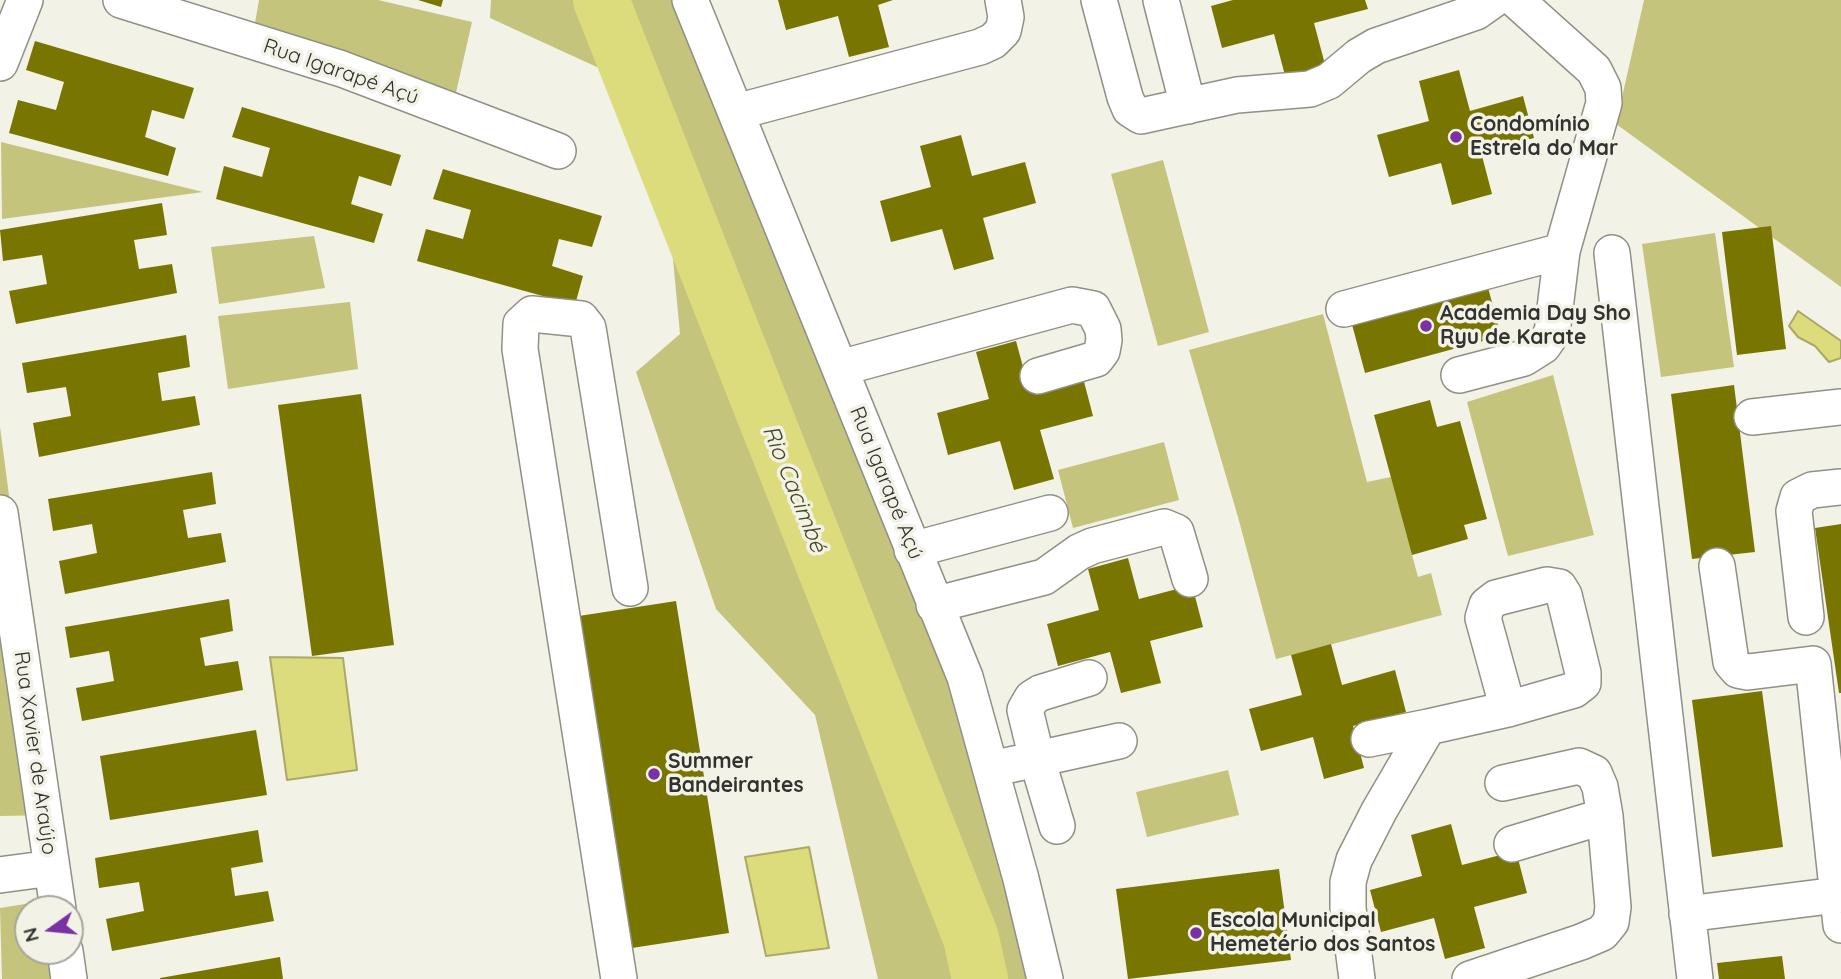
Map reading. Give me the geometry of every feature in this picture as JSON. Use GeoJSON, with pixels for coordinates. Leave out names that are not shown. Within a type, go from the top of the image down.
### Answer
{"type":"FeatureCollection","features":[{"type":"Feature","properties":{"kind":"street"},"geometry":{"type":"LineString","coordinates":[[0,63],[25,0]]}},
{"type":"Feature","properties":{"kind":"street","name":"Rua Igarapé Açú"},"geometry":{"type":"LineString","coordinates":[[121,0],[342,69],[558,151]]}},
{"type":"Feature","properties":{"kind":"street","name":"Rua Igarapé Açú"},"geometry":{"type":"LineString","coordinates":[[690,0],[965,677],[1045,979]]}},
{"type":"Feature","properties":{"kind":"street"},"geometry":{"type":"LineString","coordinates":[[736,112],[980,47],[993,41],[1003,30],[1006,17],[1003,0]]}},
{"type":"Feature","properties":{"kind":"street"},"geometry":{"type":"LineString","coordinates":[[1099,0],[1125,97],[1130,109],[1141,116],[1237,95],[1310,89],[1329,81],[1359,56],[1376,46],[1476,12],[1493,0]]}},
{"type":"Feature","properties":{"kind":"street"},"geometry":{"type":"LineString","coordinates":[[1161,0],[1188,106]]}},
{"type":"Feature","properties":{"kind":"street"},"geometry":{"type":"LineString","coordinates":[[1459,375],[1524,358],[1543,346],[1552,333],[1562,251],[1604,103],[1603,88],[1594,70],[1516,0]]}},
{"type":"Feature","properties":{"kind":"street"},"geometry":{"type":"LineString","coordinates":[[1344,309],[1562,251]]}},
{"type":"Feature","properties":{"kind":"street"},"geometry":{"type":"LineString","coordinates":[[1612,253],[1695,979]]}},
{"type":"Feature","properties":{"kind":"street"},"geometry":{"type":"LineString","coordinates":[[840,368],[1072,305],[1093,309],[1103,329],[1104,340],[1102,351],[1096,359],[1038,376]]}},
{"type":"Feature","properties":{"kind":"street"},"geometry":{"type":"LineString","coordinates":[[619,979],[520,349],[521,324],[532,314],[582,319],[588,328],[630,588]]}},
{"type":"Feature","properties":{"kind":"street"},"geometry":{"type":"LineString","coordinates":[[1752,417],[1841,407]]}},
{"type":"Feature","properties":{"kind":"street"},"geometry":{"type":"LineString","coordinates":[[1807,617],[1794,511],[1798,497],[1812,490],[1841,486]]}},
{"type":"Feature","properties":{"kind":"street","name":"Rua Xavier de Araújo"},"geometry":{"type":"LineString","coordinates":[[0,513],[56,895]]}},
{"type":"Feature","properties":{"kind":"street"},"geometry":{"type":"LineString","coordinates":[[912,550],[1050,513]]}},
{"type":"Feature","properties":{"kind":"street"},"geometry":{"type":"LineString","coordinates":[[934,605],[1044,577],[1092,546],[1164,527],[1176,532],[1190,579]]}},
{"type":"Feature","properties":{"kind":"street"},"geometry":{"type":"LineString","coordinates":[[1687,914],[1839,910],[1812,664],[1738,670],[1731,662],[1717,566]]}},
{"type":"Feature","properties":{"kind":"street"},"geometry":{"type":"LineString","coordinates":[[1057,826],[1025,710],[1032,698],[1040,693],[1089,678]]}},
{"type":"Feature","properties":{"kind":"street"},"geometry":{"type":"LineString","coordinates":[[1369,739],[1507,709]]}},
{"type":"Feature","properties":{"kind":"street"},"geometry":{"type":"LineString","coordinates":[[1357,979],[1348,908],[1348,882],[1354,860],[1427,727]]}},
{"type":"Feature","properties":{"kind":"street"},"geometry":{"type":"LineString","coordinates":[[991,769],[1119,741]]}},
{"type":"Feature","properties":{"kind":"street"},"geometry":{"type":"LineString","coordinates":[[1470,979],[1602,933],[1611,922],[1613,907],[1605,816],[1600,787],[1594,773],[1579,766],[1503,783]]}},
{"type":"Feature","properties":{"kind":"street"},"geometry":{"type":"LineString","coordinates":[[1512,844],[1605,816]]}},
{"type":"Feature","properties":{"kind":"street"},"geometry":{"type":"LineString","coordinates":[[0,875],[52,868]]}},
{"type":"Feature","properties":{"kind":"shaded area"},"geometry":{"type":"Polygon","coordinates":[[[259,0],[378,0],[472,22],[455,97],[252,40],[259,0]]]}},
{"type":"Feature","properties":{"kind":"shaded area"},"geometry":{"type":"Polygon","coordinates":[[[491,0],[574,0],[599,68],[490,18],[491,0]]]}},
{"type":"Feature","properties":{"kind":"shaded area"},"geometry":{"type":"Polygon","coordinates":[[[588,0],[705,0],[976,717],[1035,979],[878,979],[815,715],[716,609],[636,372],[680,334],[667,195],[588,0]]]}},
{"type":"Feature","properties":{"kind":"shaded area"},"geometry":{"type":"Polygon","coordinates":[[[1644,0],[1841,0],[1841,287],[1616,124],[1644,0]]]}},
{"type":"Feature","properties":{"kind":"shaded area"},"geometry":{"type":"Polygon","coordinates":[[[1,142],[203,192],[2,219],[1,142]]]}},
{"type":"Feature","properties":{"kind":"shaded area"},"geometry":{"type":"Polygon","coordinates":[[[1163,160],[1209,332],[1158,346],[1111,174],[1163,160]]]}},
{"type":"Feature","properties":{"kind":"shaded area"},"geometry":{"type":"Polygon","coordinates":[[[1715,233],[1734,367],[1661,377],[1642,244],[1715,233]]]}},
{"type":"Feature","properties":{"kind":"shaded area"},"geometry":{"type":"Polygon","coordinates":[[[314,236],[325,288],[219,304],[211,247],[314,236]]]}},
{"type":"Feature","properties":{"kind":"shaded area"},"geometry":{"type":"Polygon","coordinates":[[[350,302],[358,369],[228,389],[218,316],[350,302]]]}},
{"type":"Feature","properties":{"kind":"shaded area"},"geometry":{"type":"Polygon","coordinates":[[[1798,311],[1841,341],[1841,358],[1829,362],[1815,346],[1798,337],[1789,326],[1798,311]]]}},
{"type":"Feature","properties":{"kind":"shaded area"},"geometry":{"type":"Polygon","coordinates":[[[1323,314],[1367,482],[1391,477],[1418,577],[1431,573],[1442,615],[1276,659],[1189,350],[1323,314]]]}},
{"type":"Feature","properties":{"kind":"shaded area"},"geometry":{"type":"Polygon","coordinates":[[[1553,375],[1594,535],[1508,556],[1467,402],[1553,375]]]}},
{"type":"Feature","properties":{"kind":"shaded area"},"geometry":{"type":"Polygon","coordinates":[[[0,427],[51,815],[0,816],[0,427]]]}},
{"type":"Feature","properties":{"kind":"shaded area"},"geometry":{"type":"Polygon","coordinates":[[[1164,442],[1179,500],[1073,528],[1058,470],[1164,442]]]}},
{"type":"Feature","properties":{"kind":"shaded area"},"geometry":{"type":"Polygon","coordinates":[[[270,657],[343,658],[357,770],[287,780],[270,657]]]}},
{"type":"Feature","properties":{"kind":"shaded area"},"geometry":{"type":"Polygon","coordinates":[[[1228,770],[1239,815],[1147,837],[1136,792],[1228,770]]]}},
{"type":"Feature","properties":{"kind":"shaded area"},"geometry":{"type":"Polygon","coordinates":[[[809,847],[829,948],[766,956],[745,857],[809,847]]]}},
{"type":"Feature","properties":{"kind":"shaded area"},"geometry":{"type":"Polygon","coordinates":[[[14,906],[14,965],[60,965],[63,979],[2,979],[0,908],[14,906]]]}},
{"type":"Feature","properties":{"kind":"building"},"geometry":{"type":"Polygon","coordinates":[[[418,0],[443,0],[441,7],[418,0]]]}},
{"type":"Feature","properties":{"kind":"building"},"geometry":{"type":"Polygon","coordinates":[[[778,0],[893,0],[878,5],[889,47],[849,57],[838,16],[786,30],[778,0]]]}},
{"type":"Feature","properties":{"kind":"building"},"geometry":{"type":"Polygon","coordinates":[[[1233,0],[1365,0],[1368,9],[1314,23],[1327,72],[1287,83],[1274,34],[1222,48],[1211,6],[1233,0]]]}},
{"type":"Feature","properties":{"kind":"building"},"geometry":{"type":"Polygon","coordinates":[[[35,41],[194,88],[184,119],[152,110],[145,137],[176,148],[168,176],[9,133],[18,100],[56,110],[64,82],[26,70],[35,41]]]}},
{"type":"Feature","properties":{"kind":"building","name":"Condomínio Estrela do Mar"},"geometry":{"type":"Polygon","coordinates":[[[1459,70],[1470,111],[1523,96],[1534,138],[1481,152],[1492,194],[1452,205],[1441,163],[1389,177],[1377,135],[1429,121],[1419,81],[1459,70]]]}},
{"type":"Feature","properties":{"kind":"building"},"geometry":{"type":"Polygon","coordinates":[[[242,107],[401,155],[391,186],[359,176],[351,204],[383,214],[374,243],[216,199],[224,166],[262,177],[270,148],[232,137],[242,107]]]}},
{"type":"Feature","properties":{"kind":"building"},"geometry":{"type":"Polygon","coordinates":[[[961,135],[972,176],[1025,162],[1036,203],[983,218],[994,259],[954,270],[942,229],[891,242],[880,201],[931,187],[920,146],[961,135]]]}},
{"type":"Feature","properties":{"kind":"building"},"geometry":{"type":"Polygon","coordinates":[[[443,169],[602,216],[592,247],[559,239],[552,266],[583,276],[575,305],[417,261],[426,229],[463,239],[471,210],[433,199],[443,169]]]}},
{"type":"Feature","properties":{"kind":"building"},"geometry":{"type":"Polygon","coordinates":[[[162,203],[167,235],[134,240],[139,269],[172,264],[177,293],[16,324],[9,291],[47,284],[42,255],[3,261],[0,230],[162,203]]]}},
{"type":"Feature","properties":{"kind":"building"},"geometry":{"type":"Polygon","coordinates":[[[1771,226],[1786,349],[1737,355],[1722,232],[1771,226]]]}},
{"type":"Feature","properties":{"kind":"building","name":"Academia Day Sho Ryu de Karate"},"geometry":{"type":"Polygon","coordinates":[[[1486,280],[1501,336],[1365,373],[1350,317],[1486,280]]]}},
{"type":"Feature","properties":{"kind":"building"},"geometry":{"type":"Polygon","coordinates":[[[186,335],[190,367],[158,373],[162,401],[195,396],[200,425],[39,457],[33,423],[71,416],[66,387],[27,393],[22,363],[186,335]]]}},
{"type":"Feature","properties":{"kind":"building"},"geometry":{"type":"Polygon","coordinates":[[[1016,341],[1029,389],[1082,374],[1093,416],[1040,430],[1054,479],[1014,490],[1000,441],[948,455],[937,413],[989,399],[976,352],[1016,341]]]}},
{"type":"Feature","properties":{"kind":"building"},"geometry":{"type":"Polygon","coordinates":[[[1734,385],[1755,552],[1692,559],[1671,394],[1734,385]]]}},
{"type":"Feature","properties":{"kind":"building"},"geometry":{"type":"Polygon","coordinates":[[[361,394],[394,645],[312,656],[278,405],[361,394]]]}},
{"type":"Feature","properties":{"kind":"building"},"geometry":{"type":"Polygon","coordinates":[[[1430,400],[1437,427],[1460,421],[1487,519],[1464,525],[1468,539],[1412,555],[1374,415],[1430,400]]]}},
{"type":"Feature","properties":{"kind":"building"},"geometry":{"type":"Polygon","coordinates":[[[212,472],[216,504],[183,510],[188,538],[221,533],[226,562],[65,594],[59,561],[97,553],[92,524],[53,531],[48,499],[212,472]]]}},
{"type":"Feature","properties":{"kind":"building"},"geometry":{"type":"Polygon","coordinates":[[[1841,524],[1841,693],[1839,693],[1815,528],[1841,524]]]}},
{"type":"Feature","properties":{"kind":"building"},"geometry":{"type":"Polygon","coordinates":[[[1128,558],[1139,599],[1192,585],[1203,627],[1150,641],[1161,683],[1121,693],[1110,652],[1058,666],[1047,624],[1099,610],[1088,569],[1128,558]]]}},
{"type":"Feature","properties":{"kind":"building"},"geometry":{"type":"Polygon","coordinates":[[[229,599],[233,631],[200,638],[205,666],[238,661],[243,690],[82,721],[76,688],[114,681],[109,651],[70,658],[65,627],[229,599]]]}},
{"type":"Feature","properties":{"kind":"building","name":"Summer Bandeirantes"},"geometry":{"type":"Polygon","coordinates":[[[676,601],[729,933],[632,948],[579,616],[676,601]]]}},
{"type":"Feature","properties":{"kind":"building"},"geometry":{"type":"Polygon","coordinates":[[[1331,644],[1342,685],[1395,670],[1406,712],[1353,726],[1364,768],[1324,779],[1313,737],[1261,751],[1249,709],[1302,695],[1291,655],[1331,644]]]}},
{"type":"Feature","properties":{"kind":"building"},"geometry":{"type":"Polygon","coordinates":[[[1762,691],[1783,847],[1712,857],[1692,700],[1762,691]]]}},
{"type":"Feature","properties":{"kind":"building"},"geometry":{"type":"Polygon","coordinates":[[[256,730],[267,795],[110,820],[100,756],[256,730]]]}},
{"type":"Feature","properties":{"kind":"building"},"geometry":{"type":"Polygon","coordinates":[[[1451,824],[1462,865],[1516,851],[1527,893],[1474,907],[1485,948],[1445,959],[1434,918],[1381,932],[1370,890],[1422,876],[1411,835],[1451,824]]]}},
{"type":"Feature","properties":{"kind":"building"},"geometry":{"type":"Polygon","coordinates":[[[258,830],[263,862],[231,868],[235,896],[268,891],[274,921],[112,951],[106,919],[144,911],[139,882],[99,888],[95,858],[258,830]]]}},
{"type":"Feature","properties":{"kind":"building","name":"Escola Municipal Hemetério dos Santos"},"geometry":{"type":"Polygon","coordinates":[[[1279,869],[1291,960],[1128,979],[1116,889],[1279,869]]]}},
{"type":"Feature","properties":{"kind":"building"},"geometry":{"type":"Polygon","coordinates":[[[1782,956],[1785,979],[1719,979],[1717,963],[1782,956]]]}},
{"type":"Feature","properties":{"kind":"building"},"geometry":{"type":"Polygon","coordinates":[[[280,957],[283,979],[160,979],[160,978],[280,957]]]}},
{"type":"Feature","properties":{"kind":"waterway","name":"Rio Cacimbé"},"geometry":{"type":"LineString","coordinates":[[601,0],[971,938],[980,979]]}},
{"type":"Feature","properties":{"kind":"place","name":"Condomínio Estrela do Mar"},"geometry":{"type":"Point","coordinates":[1456,137]}},
{"type":"Feature","properties":{"kind":"place","name":"Academia Day Sho Ryu de Karate"},"geometry":{"type":"Point","coordinates":[1426,326]}},
{"type":"Feature","properties":{"kind":"place","name":"Summer Bandeirantes"},"geometry":{"type":"Point","coordinates":[654,774]}},
{"type":"Feature","properties":{"kind":"place","name":"Escola Municipal Hemetério dos Santos"},"geometry":{"type":"Point","coordinates":[1196,933]}}]}
